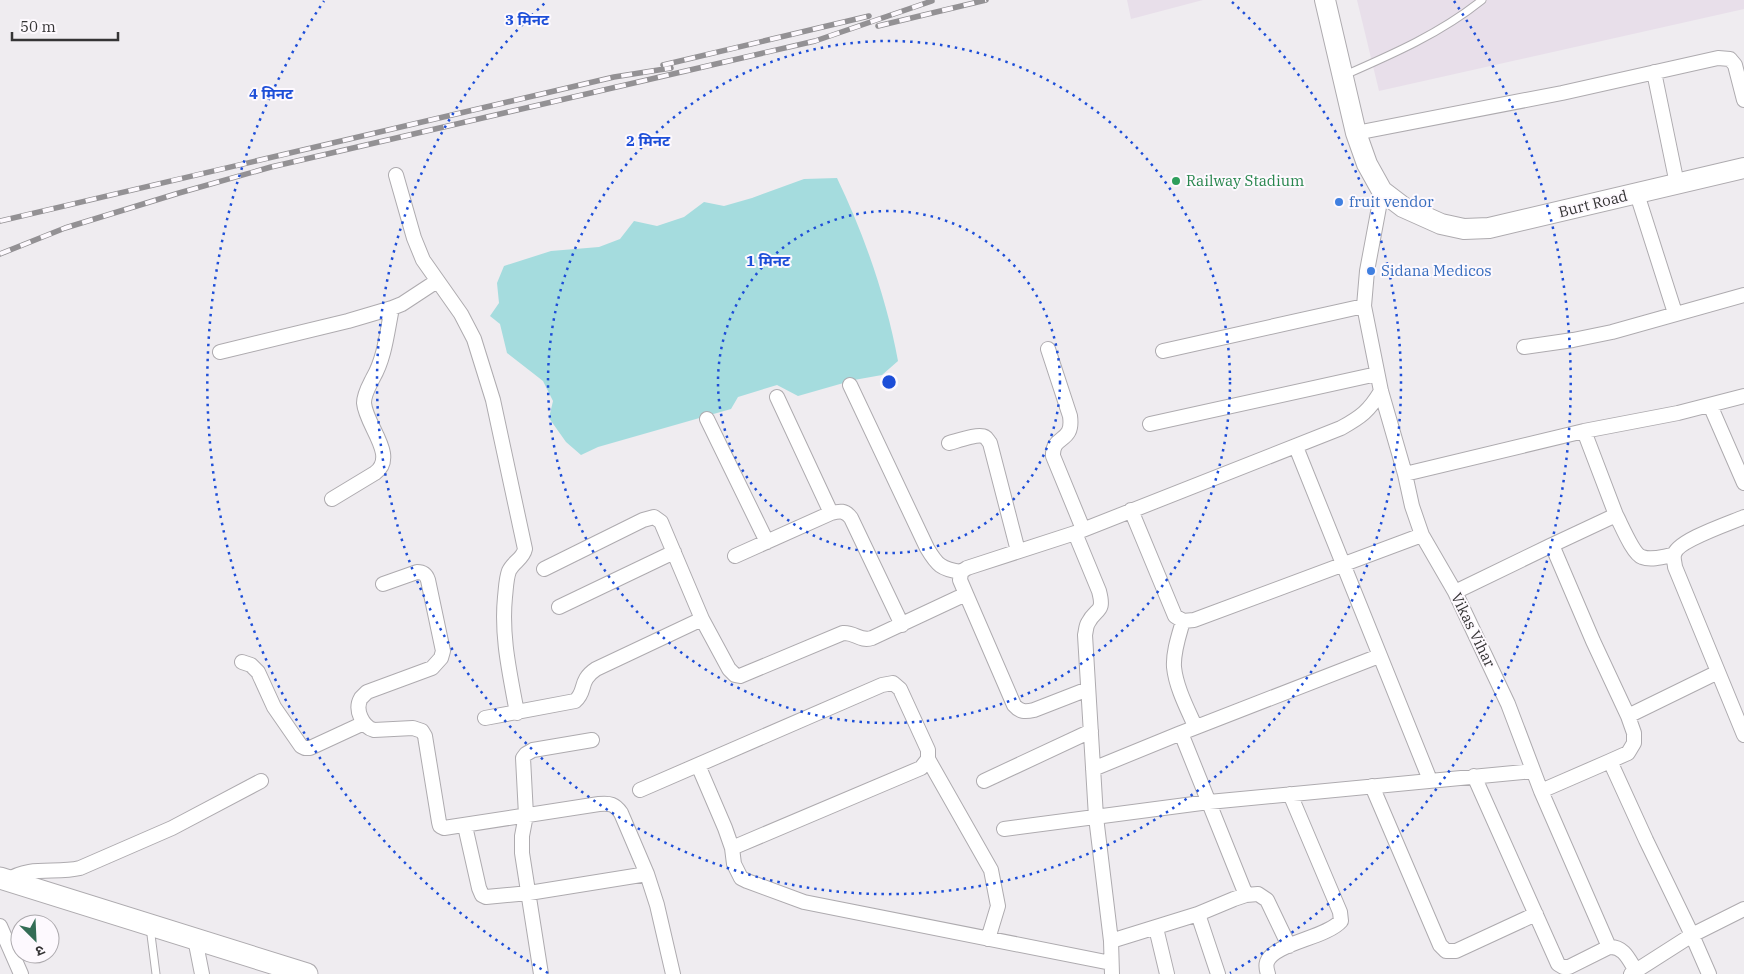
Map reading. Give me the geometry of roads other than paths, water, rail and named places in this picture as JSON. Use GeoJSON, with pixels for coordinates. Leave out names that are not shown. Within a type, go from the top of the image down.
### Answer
{"type":"FeatureCollection","features":[{"type":"Feature","properties":{"kind":"main road"},"geometry":{"type":"LineString","coordinates":[[4,879],[307,974]]}},
{"type":"Feature","properties":{"kind":"street"},"geometry":{"type":"LineString","coordinates":[[1325,0],[1356,133],[1367,164],[1382,191]]}},
{"type":"Feature","properties":{"kind":"street"},"geometry":{"type":"LineString","coordinates":[[1356,133],[1562,93],[1718,58],[1730,59],[1735,65],[1744,100]]}},
{"type":"Feature","properties":{"kind":"street"},"geometry":{"type":"LineString","coordinates":[[1654,72],[1677,184]]}},
{"type":"Feature","properties":{"kind":"street","name":"Burt Road"},"geometry":{"type":"LineString","coordinates":[[1382,191],[1403,207],[1441,224],[1464,229],[1489,228],[1744,168]]}},
{"type":"Feature","properties":{"kind":"street"},"geometry":{"type":"LineString","coordinates":[[396,175],[414,238],[423,260],[461,314],[474,339],[493,400],[524,542],[524,554],[515,562],[510,570],[504,605],[505,650],[517,713]]}},
{"type":"Feature","properties":{"kind":"street","name":"Vikas Vihar"},"geometry":{"type":"LineString","coordinates":[[1382,191],[1366,271],[1364,306],[1381,391],[1405,474],[1412,506],[1422,535],[1454,592],[1508,704],[1533,770],[1609,947]]}},
{"type":"Feature","properties":{"kind":"street"},"geometry":{"type":"LineString","coordinates":[[1637,194],[1675,313]]}},
{"type":"Feature","properties":{"kind":"street"},"geometry":{"type":"LineString","coordinates":[[220,352],[348,321],[392,308],[402,304],[437,281]]}},
{"type":"Feature","properties":{"kind":"street"},"geometry":{"type":"LineString","coordinates":[[1524,347],[1612,332],[1744,294]]}},
{"type":"Feature","properties":{"kind":"street"},"geometry":{"type":"LineString","coordinates":[[1163,351],[1364,306]]}},
{"type":"Feature","properties":{"kind":"street"},"geometry":{"type":"LineString","coordinates":[[332,499],[375,473],[384,462],[385,454],[365,411],[364,400],[367,388],[382,358],[392,308]]}},
{"type":"Feature","properties":{"kind":"street"},"geometry":{"type":"LineString","coordinates":[[698,765],[732,848],[734,864],[741,878],[773,892],[804,902],[988,939],[1111,968],[1111,940],[1096,817],[1085,634],[1088,623],[1100,608],[1101,600],[1053,456],[1053,449],[1056,444],[1069,433],[1072,426],[1048,350]]}},
{"type":"Feature","properties":{"kind":"street"},"geometry":{"type":"LineString","coordinates":[[1150,424],[1378,374]]}},
{"type":"Feature","properties":{"kind":"street"},"geometry":{"type":"LineString","coordinates":[[850,385],[927,548],[936,563],[946,570],[961,572],[967,568],[1079,531],[1296,447],[1359,418],[1371,407],[1381,391]]}},
{"type":"Feature","properties":{"kind":"street"},"geometry":{"type":"LineString","coordinates":[[1405,474],[1584,431],[1678,413],[1744,396]]}},
{"type":"Feature","properties":{"kind":"street"},"geometry":{"type":"LineString","coordinates":[[777,397],[831,513]]}},
{"type":"Feature","properties":{"kind":"street"},"geometry":{"type":"LineString","coordinates":[[1710,405],[1744,482]]}},
{"type":"Feature","properties":{"kind":"street"},"geometry":{"type":"LineString","coordinates":[[706,419],[767,542]]}},
{"type":"Feature","properties":{"kind":"street"},"geometry":{"type":"LineString","coordinates":[[1584,431],[1616,514],[1634,550],[1641,557],[1650,559],[1674,555]]}},
{"type":"Feature","properties":{"kind":"street"},"geometry":{"type":"LineString","coordinates":[[949,443],[978,435],[983,435],[987,438],[990,443],[1018,551]]}},
{"type":"Feature","properties":{"kind":"street"},"geometry":{"type":"LineString","coordinates":[[1296,447],[1430,780]]}},
{"type":"Feature","properties":{"kind":"street"},"geometry":{"type":"LineString","coordinates":[[735,556],[831,513],[842,510],[851,518],[902,625]]}},
{"type":"Feature","properties":{"kind":"street"},"geometry":{"type":"LineString","coordinates":[[1132,510],[1175,616],[1183,621],[1194,620],[1422,535]]}},
{"type":"Feature","properties":{"kind":"street"},"geometry":{"type":"LineString","coordinates":[[1454,592],[1616,514]]}},
{"type":"Feature","properties":{"kind":"street"},"geometry":{"type":"LineString","coordinates":[[544,569],[643,520],[654,517],[661,522],[702,619],[729,668],[735,675],[740,676],[843,633],[850,633],[866,640],[966,594]]}},
{"type":"Feature","properties":{"kind":"street"},"geometry":{"type":"LineString","coordinates":[[1744,517],[1687,541],[1678,547],[1674,555],[1675,567],[1744,735]]}},
{"type":"Feature","properties":{"kind":"street"},"geometry":{"type":"LineString","coordinates":[[1542,791],[1628,753],[1634,743],[1634,733],[1628,716],[1593,641],[1552,545]]}},
{"type":"Feature","properties":{"kind":"street"},"geometry":{"type":"LineString","coordinates":[[559,607],[674,552]]}},
{"type":"Feature","properties":{"kind":"street"},"geometry":{"type":"LineString","coordinates":[[383,584],[417,572],[425,574],[444,651],[437,664],[432,668],[367,692],[361,699],[359,713],[368,728],[374,730],[413,728],[422,731],[425,736],[440,826],[448,829],[599,804],[613,804],[617,806],[647,874],[657,905],[673,974]]}},
{"type":"Feature","properties":{"kind":"street"},"geometry":{"type":"LineString","coordinates":[[961,572],[960,580],[1014,705],[1018,710],[1025,712],[1034,710],[1088,688]]}},
{"type":"Feature","properties":{"kind":"street"},"geometry":{"type":"LineString","coordinates":[[485,718],[575,702],[579,698],[586,677],[596,669],[702,619]]}},
{"type":"Feature","properties":{"kind":"street"},"geometry":{"type":"LineString","coordinates":[[1183,621],[1174,667],[1180,689],[1195,726]]}},
{"type":"Feature","properties":{"kind":"street"},"geometry":{"type":"LineString","coordinates":[[1093,769],[1195,726],[1379,656]]}},
{"type":"Feature","properties":{"kind":"street"},"geometry":{"type":"LineString","coordinates":[[242,662],[251,665],[258,672],[274,707],[301,746],[305,748],[310,748],[364,723]]}},
{"type":"Feature","properties":{"kind":"street"},"geometry":{"type":"LineString","coordinates":[[1628,716],[1718,672]]}},
{"type":"Feature","properties":{"kind":"street"},"geometry":{"type":"LineString","coordinates":[[640,790],[882,685],[892,683],[900,689],[928,750],[928,759],[991,870],[998,906],[988,939]]}},
{"type":"Feature","properties":{"kind":"street"},"geometry":{"type":"LineString","coordinates":[[984,781],[1090,731]]}},
{"type":"Feature","properties":{"kind":"street"},"geometry":{"type":"LineString","coordinates":[[1181,733],[1246,895]]}},
{"type":"Feature","properties":{"kind":"street"},"geometry":{"type":"LineString","coordinates":[[541,974],[522,853],[522,836],[526,815],[523,758],[533,750],[592,740]]}},
{"type":"Feature","properties":{"kind":"street"},"geometry":{"type":"LineString","coordinates":[[732,848],[921,768],[928,759]]}},
{"type":"Feature","properties":{"kind":"street"},"geometry":{"type":"LineString","coordinates":[[1610,761],[1709,974]]}},
{"type":"Feature","properties":{"kind":"street"},"geometry":{"type":"LineString","coordinates":[[1004,829],[1209,802],[1533,770]]}},
{"type":"Feature","properties":{"kind":"street"},"geometry":{"type":"LineString","coordinates":[[1474,776],[1558,964],[1563,967],[1569,967],[1609,947],[1616,947],[1622,950],[1633,973],[1692,935],[1744,908]]}},
{"type":"Feature","properties":{"kind":"street"},"geometry":{"type":"LineString","coordinates":[[4,879],[27,871],[69,871],[80,868],[172,828],[261,782]]}},
{"type":"Feature","properties":{"kind":"street"},"geometry":{"type":"LineString","coordinates":[[1372,786],[1440,945],[1446,951],[1456,951],[1536,914]]}},
{"type":"Feature","properties":{"kind":"street"},"geometry":{"type":"LineString","coordinates":[[1268,974],[1267,963],[1274,954],[1334,928],[1341,921],[1340,912],[1290,794]]}},
{"type":"Feature","properties":{"kind":"street"},"geometry":{"type":"LineString","coordinates":[[465,826],[482,895],[490,897],[529,893],[647,874]]}},
{"type":"Feature","properties":{"kind":"street"},"geometry":{"type":"LineString","coordinates":[[1111,940],[1156,928],[1246,895],[1258,894],[1267,900],[1289,946]]}},
{"type":"Feature","properties":{"kind":"street"},"geometry":{"type":"LineString","coordinates":[[1198,914],[1218,974]]}},
{"type":"Feature","properties":{"kind":"street"},"geometry":{"type":"LineString","coordinates":[[0,926],[21,974]]}},
{"type":"Feature","properties":{"kind":"street"},"geometry":{"type":"LineString","coordinates":[[1156,928],[1167,974]]}},
{"type":"Feature","properties":{"kind":"street"},"geometry":{"type":"LineString","coordinates":[[195,939],[202,974]]}},
{"type":"Feature","properties":{"kind":"lane"},"geometry":{"type":"LineString","coordinates":[[1342,76],[1393,54],[1435,32],[1482,0]]}},
{"type":"Feature","properties":{"kind":"lane"},"geometry":{"type":"LineString","coordinates":[[150,924],[156,974]]}},
{"type":"Feature","properties":{"kind":"water"},"geometry":{"type":"Polygon","coordinates":[[[837,178],[874,268],[888,315],[898,361],[882,375],[854,380],[798,396],[777,385],[738,397],[731,409],[598,447],[581,455],[566,442],[549,418],[553,401],[543,381],[507,353],[500,324],[490,316],[499,303],[497,283],[504,266],[551,251],[599,247],[620,239],[634,221],[657,226],[684,217],[704,202],[724,206],[804,179],[837,178]]]}},
{"type":"Feature","properties":{"kind":"railway"},"geometry":{"type":"LineString","coordinates":[[878,26],[986,0]]}},
{"type":"Feature","properties":{"kind":"railway"},"geometry":{"type":"LineString","coordinates":[[0,254],[65,228],[271,167],[815,41],[932,1]]}},
{"type":"Feature","properties":{"kind":"railway"},"geometry":{"type":"LineString","coordinates":[[663,65],[869,16]]}},
{"type":"Feature","properties":{"kind":"railway"},"geometry":{"type":"LineString","coordinates":[[0,221],[614,77],[671,68]]}},
{"type":"Feature","properties":{"kind":"place","name":"Railway Stadium"},"geometry":{"type":"Point","coordinates":[1176,181]}},
{"type":"Feature","properties":{"kind":"place","name":"fruit vendor"},"geometry":{"type":"Point","coordinates":[1339,202]}},
{"type":"Feature","properties":{"kind":"place","name":"Sidana Medicos"},"geometry":{"type":"Point","coordinates":[1371,271]}}]}
